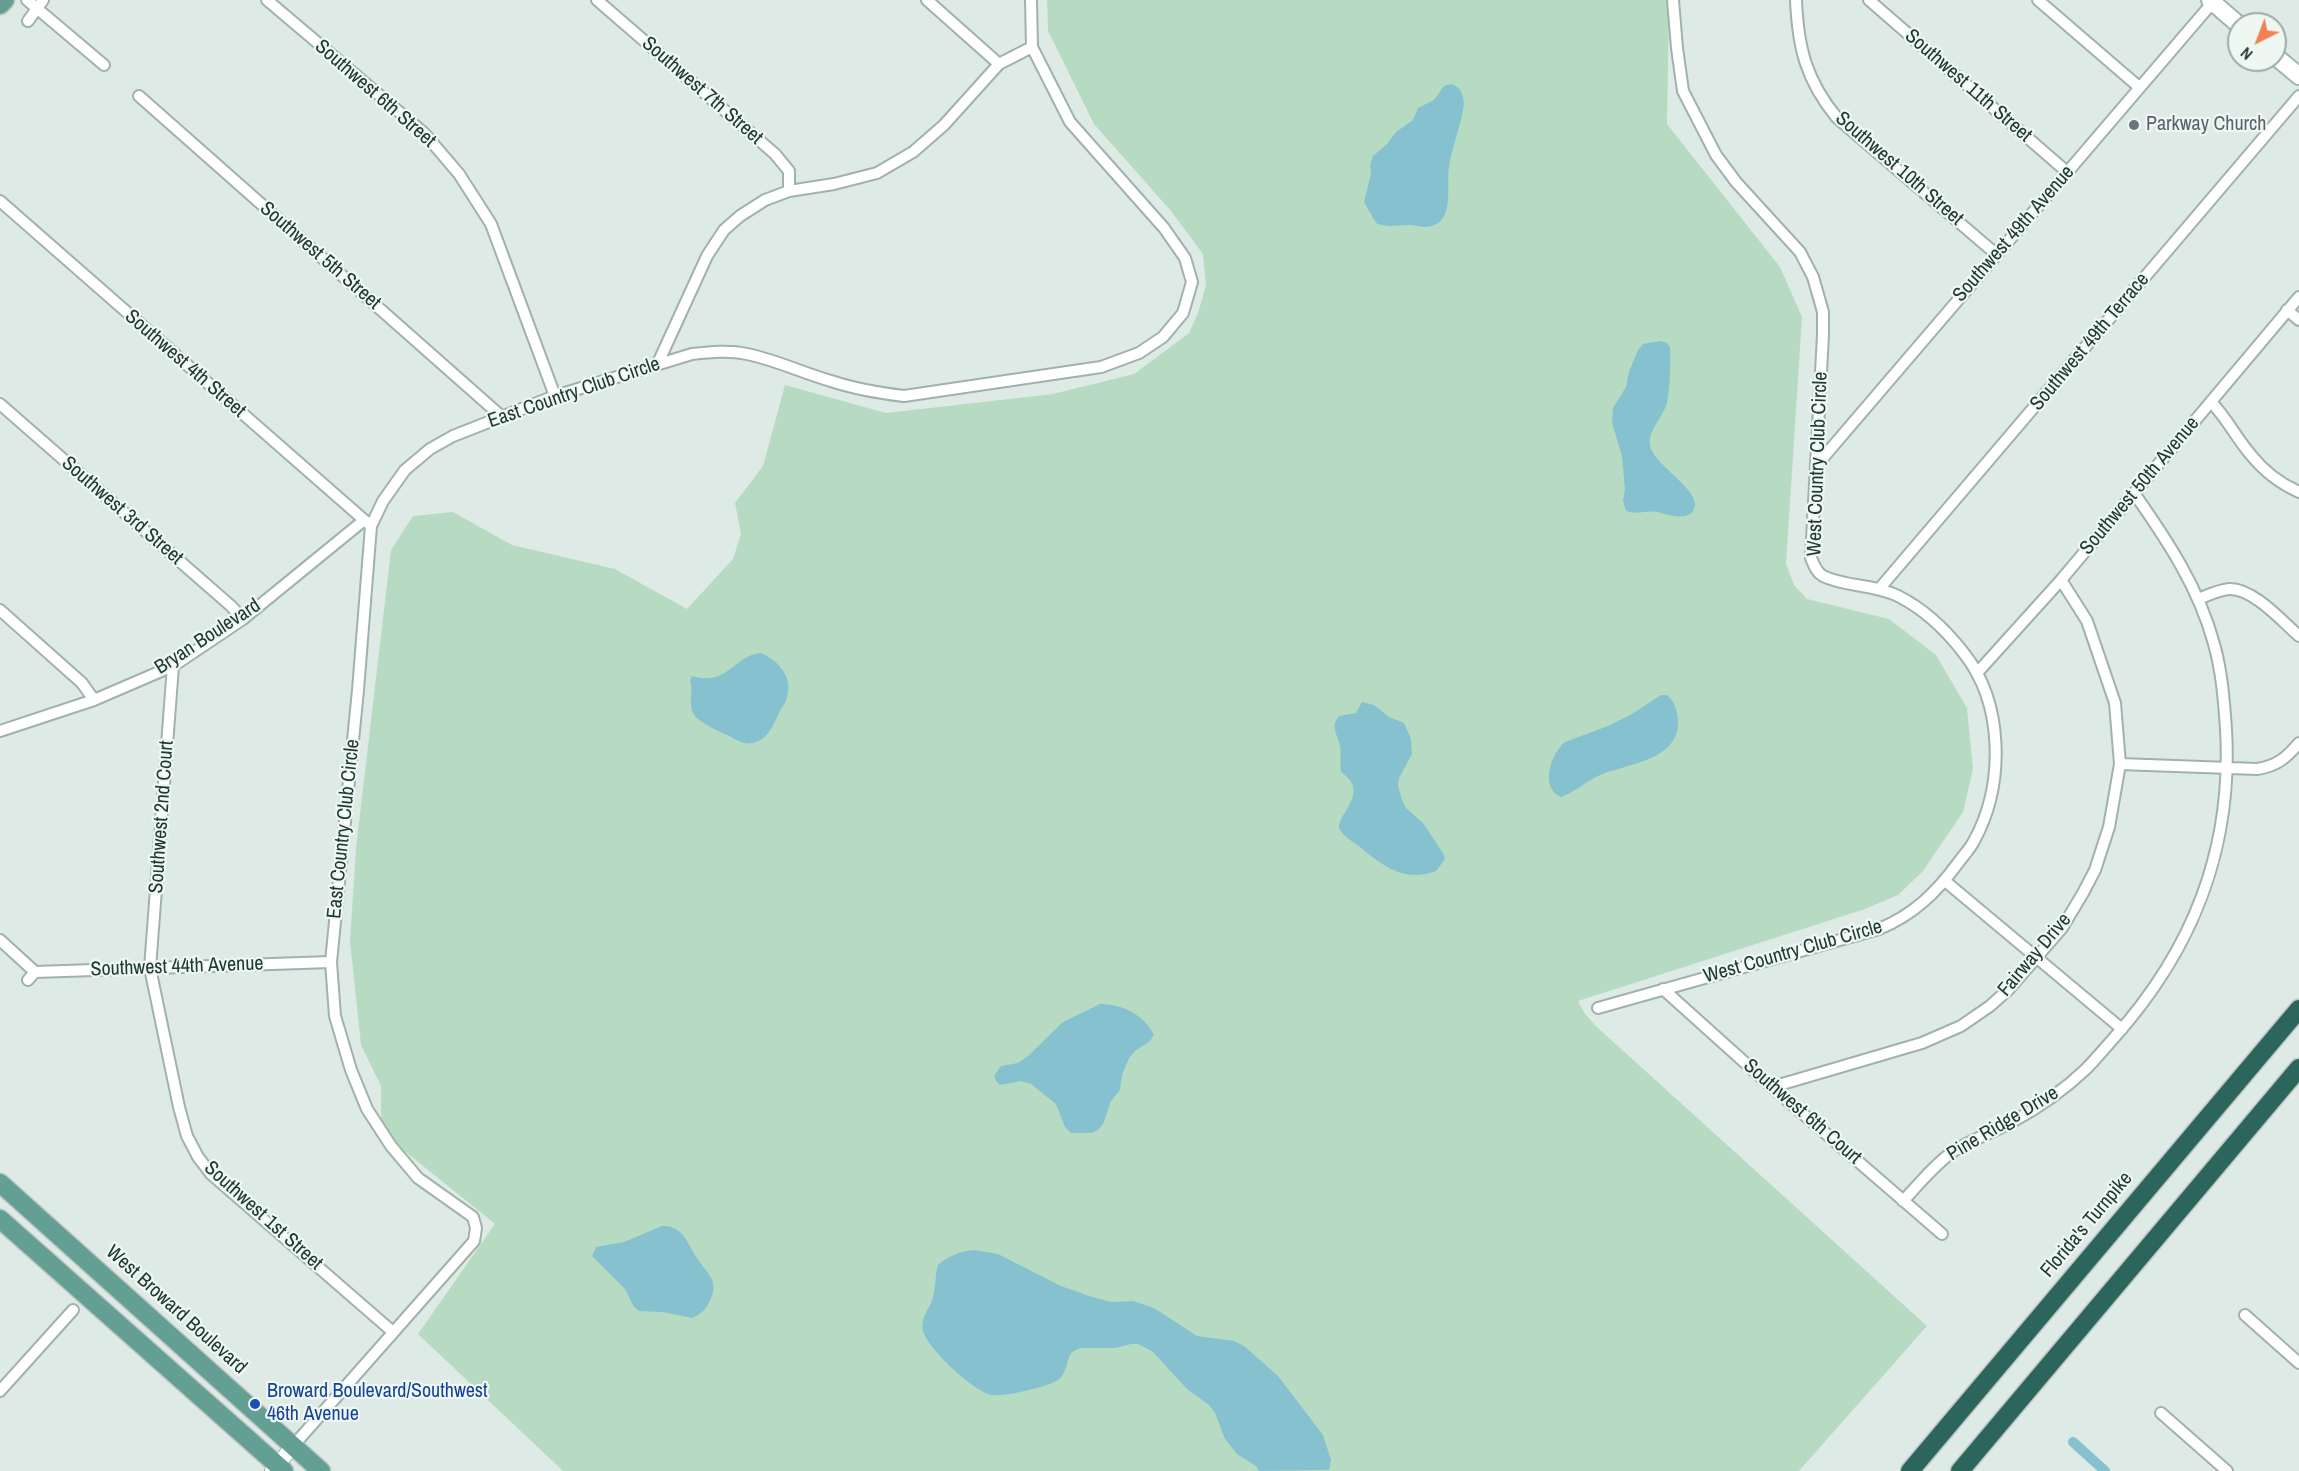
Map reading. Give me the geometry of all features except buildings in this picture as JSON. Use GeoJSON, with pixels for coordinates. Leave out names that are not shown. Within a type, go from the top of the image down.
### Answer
{"type":"FeatureCollection","features":[{"type":"Feature","properties":{"kind":"highway","name":"Florida's Turnpike"},"geometry":{"type":"LineString","coordinates":[[1910,1471],[2299,1009]]}},
{"type":"Feature","properties":{"kind":"highway"},"geometry":{"type":"LineString","coordinates":[[1960,1471],[2299,1068]]}},
{"type":"Feature","properties":{"kind":"main road"},"geometry":{"type":"LineString","coordinates":[[0,5],[4,0]]}},
{"type":"Feature","properties":{"kind":"main road"},"geometry":{"type":"LineString","coordinates":[[2211,1],[2227,15]]}},
{"type":"Feature","properties":{"kind":"main road"},"geometry":{"type":"LineString","coordinates":[[2287,66],[2299,76]]}},
{"type":"Feature","properties":{"kind":"main road","name":"West Broward Boulevard"},"geometry":{"type":"LineString","coordinates":[[0,1183],[321,1471]]}},
{"type":"Feature","properties":{"kind":"main road"},"geometry":{"type":"LineString","coordinates":[[0,1219],[278,1469]]}},
{"type":"Feature","properties":{"kind":"street"},"geometry":{"type":"LineString","coordinates":[[27,0],[39,4],[104,65]]}},
{"type":"Feature","properties":{"kind":"street","name":"Southwest 6th Street"},"geometry":{"type":"LineString","coordinates":[[267,0],[424,133],[459,174],[491,224],[555,396]]}},
{"type":"Feature","properties":{"kind":"street","name":"Southwest 7th Street"},"geometry":{"type":"LineString","coordinates":[[597,0],[775,154],[789,171],[789,191]]}},
{"type":"Feature","properties":{"kind":"street"},"geometry":{"type":"LineString","coordinates":[[927,0],[999,64]]}},
{"type":"Feature","properties":{"kind":"street","name":"East Country Club Circle"},"geometry":{"type":"LineString","coordinates":[[393,1332],[474,1241],[476,1228],[473,1217],[418,1178],[391,1146],[367,1109],[351,1070],[335,1016],[331,962],[358,690],[367,524],[405,470],[429,449],[453,436],[555,396],[692,354],[714,351],[746,353],[874,393],[904,396],[1101,368],[1139,353],[1163,337],[1183,313],[1192,282],[1185,258],[1164,228],[1070,122],[1032,47],[1031,0]]}},
{"type":"Feature","properties":{"kind":"street","name":"West Country Club Circle"},"geometry":{"type":"LineString","coordinates":[[1598,1008],[1879,929],[1900,920],[1919,907],[1945,881],[1974,841],[1991,796],[1996,748],[1990,706],[1977,673],[1943,628],[1922,610],[1898,596],[1880,588],[1832,579],[1815,569],[1811,558],[1823,312],[1813,277],[1800,252],[1736,182],[1716,155],[1683,91],[1673,0]]}},
{"type":"Feature","properties":{"kind":"street","name":"Southwest 10th Street"},"geometry":{"type":"LineString","coordinates":[[1796,0],[1798,37],[1810,76],[1823,101],[1837,118],[1996,254]]}},
{"type":"Feature","properties":{"kind":"street","name":"Southwest 11th Street"},"geometry":{"type":"LineString","coordinates":[[1869,0],[2067,172]]}},
{"type":"Feature","properties":{"kind":"street"},"geometry":{"type":"LineString","coordinates":[[2038,0],[2139,87]]}},
{"type":"Feature","properties":{"kind":"street","name":"Southwest 49th Avenue"},"geometry":{"type":"LineString","coordinates":[[1816,466],[2211,1]]}},
{"type":"Feature","properties":{"kind":"street"},"geometry":{"type":"LineString","coordinates":[[28,21],[39,4]]}},
{"type":"Feature","properties":{"kind":"street"},"geometry":{"type":"LineString","coordinates":[[658,363],[707,256],[724,230],[740,216],[765,200],[789,191],[834,184],[877,173],[913,152],[944,125],[999,64],[1032,47]]}},
{"type":"Feature","properties":{"kind":"street","name":"Southwest 5th Street"},"geometry":{"type":"LineString","coordinates":[[139,96],[501,416]]}},
{"type":"Feature","properties":{"kind":"street","name":"Southwest 49th Terrace"},"geometry":{"type":"LineString","coordinates":[[1880,588],[2299,96]]}},
{"type":"Feature","properties":{"kind":"street","name":"Southwest 4th Street"},"geometry":{"type":"LineString","coordinates":[[0,201],[367,524]]}},
{"type":"Feature","properties":{"kind":"street","name":"Southwest 50th Avenue"},"geometry":{"type":"LineString","coordinates":[[1977,673],[2061,580],[2299,297]]}},
{"type":"Feature","properties":{"kind":"street"},"geometry":{"type":"LineString","coordinates":[[2287,310],[2299,320]]}},
{"type":"Feature","properties":{"kind":"street"},"geometry":{"type":"LineString","coordinates":[[2211,402],[2251,456],[2269,474],[2299,492]]}},
{"type":"Feature","properties":{"kind":"street","name":"Southwest 3rd Street"},"geometry":{"type":"LineString","coordinates":[[0,404],[243,619]]}},
{"type":"Feature","properties":{"kind":"street","name":"Pine Ridge Drive"},"geometry":{"type":"LineString","coordinates":[[1904,1201],[1940,1162],[1957,1149],[2012,1123],[2039,1106],[2086,1069],[2122,1029],[2163,976],[2182,943],[2200,903],[2221,833],[2228,768],[2224,695],[2214,644],[2198,599],[2172,547],[2134,493]]}},
{"type":"Feature","properties":{"kind":"street","name":"Bryan Boulevard"},"geometry":{"type":"LineString","coordinates":[[0,731],[94,700],[173,666],[243,619],[367,524]]}},
{"type":"Feature","properties":{"kind":"street","name":"Fairway Drive"},"geometry":{"type":"LineString","coordinates":[[1772,1087],[1923,1043],[1961,1026],[1990,1006],[2009,989],[2062,928],[2095,870],[2109,827],[2120,764],[2115,703],[2103,664],[2087,621],[2061,580]]}},
{"type":"Feature","properties":{"kind":"street"},"geometry":{"type":"LineString","coordinates":[[2198,599],[2229,589],[2242,590],[2256,598],[2299,636]]}},
{"type":"Feature","properties":{"kind":"street"},"geometry":{"type":"LineString","coordinates":[[0,610],[82,683],[94,700]]}},
{"type":"Feature","properties":{"kind":"street","name":"Southwest 2nd Court"},"geometry":{"type":"LineString","coordinates":[[150,968],[173,666]]}},
{"type":"Feature","properties":{"kind":"street"},"geometry":{"type":"LineString","coordinates":[[2120,764],[2270,768],[2283,762],[2299,743]]}},
{"type":"Feature","properties":{"kind":"street"},"geometry":{"type":"LineString","coordinates":[[1945,881],[2122,1029]]}},
{"type":"Feature","properties":{"kind":"street","name":"Southwest 44th Avenue"},"geometry":{"type":"LineString","coordinates":[[0,940],[32,976],[150,968],[331,962]]}},
{"type":"Feature","properties":{"kind":"street","name":"Southwest 1st Street"},"geometry":{"type":"LineString","coordinates":[[150,968],[179,1107],[187,1136],[198,1157],[212,1174],[393,1332]]}},
{"type":"Feature","properties":{"kind":"street","name":"Southwest 6th Court"},"geometry":{"type":"LineString","coordinates":[[1663,989],[1942,1234]]}},
{"type":"Feature","properties":{"kind":"street"},"geometry":{"type":"LineString","coordinates":[[0,1391],[73,1310]]}},
{"type":"Feature","properties":{"kind":"street"},"geometry":{"type":"LineString","coordinates":[[2245,1315],[2299,1363]]}},
{"type":"Feature","properties":{"kind":"street"},"geometry":{"type":"LineString","coordinates":[[278,1469],[293,1446],[393,1332]]}},
{"type":"Feature","properties":{"kind":"street"},"geometry":{"type":"LineString","coordinates":[[2161,1413],[2227,1471]]}},
{"type":"Feature","properties":{"kind":"green space"},"geometry":{"type":"Polygon","coordinates":[[[1047,0],[1669,0],[1667,124],[1780,267],[1802,317],[1786,564],[1794,585],[1807,599],[1889,619],[1936,655],[1967,708],[1973,769],[1963,812],[1923,871],[1898,895],[1865,909],[1578,1001],[1585,1014],[1598,1028],[1927,1326],[1799,1471],[563,1471],[418,1334],[495,1224],[381,1132],[381,1086],[361,1045],[350,941],[356,848],[391,550],[413,516],[453,512],[512,545],[615,569],[687,609],[733,559],[741,534],[735,503],[763,466],[785,385],[886,413],[1053,394],[1134,374],[1189,333],[1198,313],[1206,285],[1203,254],[1171,211],[1094,124],[1048,31],[1047,0]]]}},
{"type":"Feature","properties":{"kind":"water"},"geometry":{"type":"Polygon","coordinates":[[[1451,84],[1461,91],[1464,104],[1450,159],[1446,212],[1436,224],[1427,227],[1388,226],[1376,223],[1364,202],[1373,156],[1387,144],[1396,132],[1413,120],[1418,108],[1434,100],[1444,86],[1451,84]]]}},
{"type":"Feature","properties":{"kind":"water"},"geometry":{"type":"Polygon","coordinates":[[[1660,341],[1667,343],[1670,347],[1669,391],[1665,408],[1651,434],[1650,445],[1653,453],[1692,496],[1695,504],[1693,511],[1681,517],[1654,512],[1626,511],[1623,501],[1625,489],[1622,456],[1612,423],[1613,408],[1626,387],[1638,350],[1643,344],[1660,341]]]}},
{"type":"Feature","properties":{"kind":"water"},"geometry":{"type":"Polygon","coordinates":[[[761,653],[779,665],[788,683],[786,701],[763,739],[753,743],[739,741],[695,716],[691,707],[690,680],[692,676],[704,678],[723,674],[744,659],[761,653]]]}},
{"type":"Feature","properties":{"kind":"water"},"geometry":{"type":"Polygon","coordinates":[[[1661,695],[1667,695],[1670,698],[1678,716],[1675,736],[1669,746],[1648,759],[1598,776],[1561,797],[1554,793],[1550,786],[1550,770],[1555,754],[1565,742],[1608,726],[1661,695]]]}},
{"type":"Feature","properties":{"kind":"water"},"geometry":{"type":"Polygon","coordinates":[[[1362,702],[1374,705],[1389,717],[1404,723],[1411,739],[1412,754],[1399,778],[1398,786],[1406,808],[1423,823],[1443,853],[1445,859],[1436,871],[1414,875],[1395,871],[1348,839],[1339,828],[1342,817],[1352,800],[1353,788],[1341,771],[1340,745],[1335,723],[1339,716],[1356,713],[1362,702]]]}},
{"type":"Feature","properties":{"kind":"water"},"geometry":{"type":"Polygon","coordinates":[[[1100,1004],[1124,1008],[1138,1016],[1154,1035],[1129,1058],[1122,1075],[1120,1090],[1111,1101],[1103,1124],[1098,1130],[1091,1133],[1071,1133],[1065,1127],[1056,1104],[1031,1084],[1021,1081],[1000,1085],[994,1076],[1001,1066],[1018,1063],[1028,1056],[1063,1022],[1100,1004]]]}},
{"type":"Feature","properties":{"kind":"water"},"geometry":{"type":"Polygon","coordinates":[[[662,1226],[675,1228],[680,1232],[712,1279],[713,1289],[709,1303],[702,1312],[692,1318],[663,1312],[639,1311],[634,1307],[625,1289],[592,1256],[596,1247],[624,1242],[662,1226]]]}},
{"type":"Feature","properties":{"kind":"water"},"geometry":{"type":"Polygon","coordinates":[[[974,1250],[998,1254],[1061,1286],[1089,1296],[1111,1302],[1133,1301],[1154,1308],[1197,1336],[1234,1341],[1244,1346],[1278,1376],[1323,1435],[1331,1460],[1329,1470],[1259,1471],[1256,1466],[1237,1454],[1225,1439],[1215,1413],[1209,1405],[1187,1389],[1152,1351],[1138,1344],[1115,1348],[1080,1348],[1072,1352],[1065,1371],[1058,1380],[1036,1388],[992,1395],[974,1386],[933,1348],[926,1339],[922,1326],[932,1301],[938,1265],[955,1254],[974,1250]]]}},
{"type":"Feature","properties":{"kind":"waterway"},"geometry":{"type":"LineString","coordinates":[[2073,1442],[2105,1471]]}},
{"type":"Feature","properties":{"kind":"place","name":"Parkway Church"},"geometry":{"type":"Point","coordinates":[2134,125]}},
{"type":"Feature","properties":{"kind":"place","name":"Broward Boulevard/Southwest 46th Avenue"},"geometry":{"type":"Point","coordinates":[255,1404]}}]}
